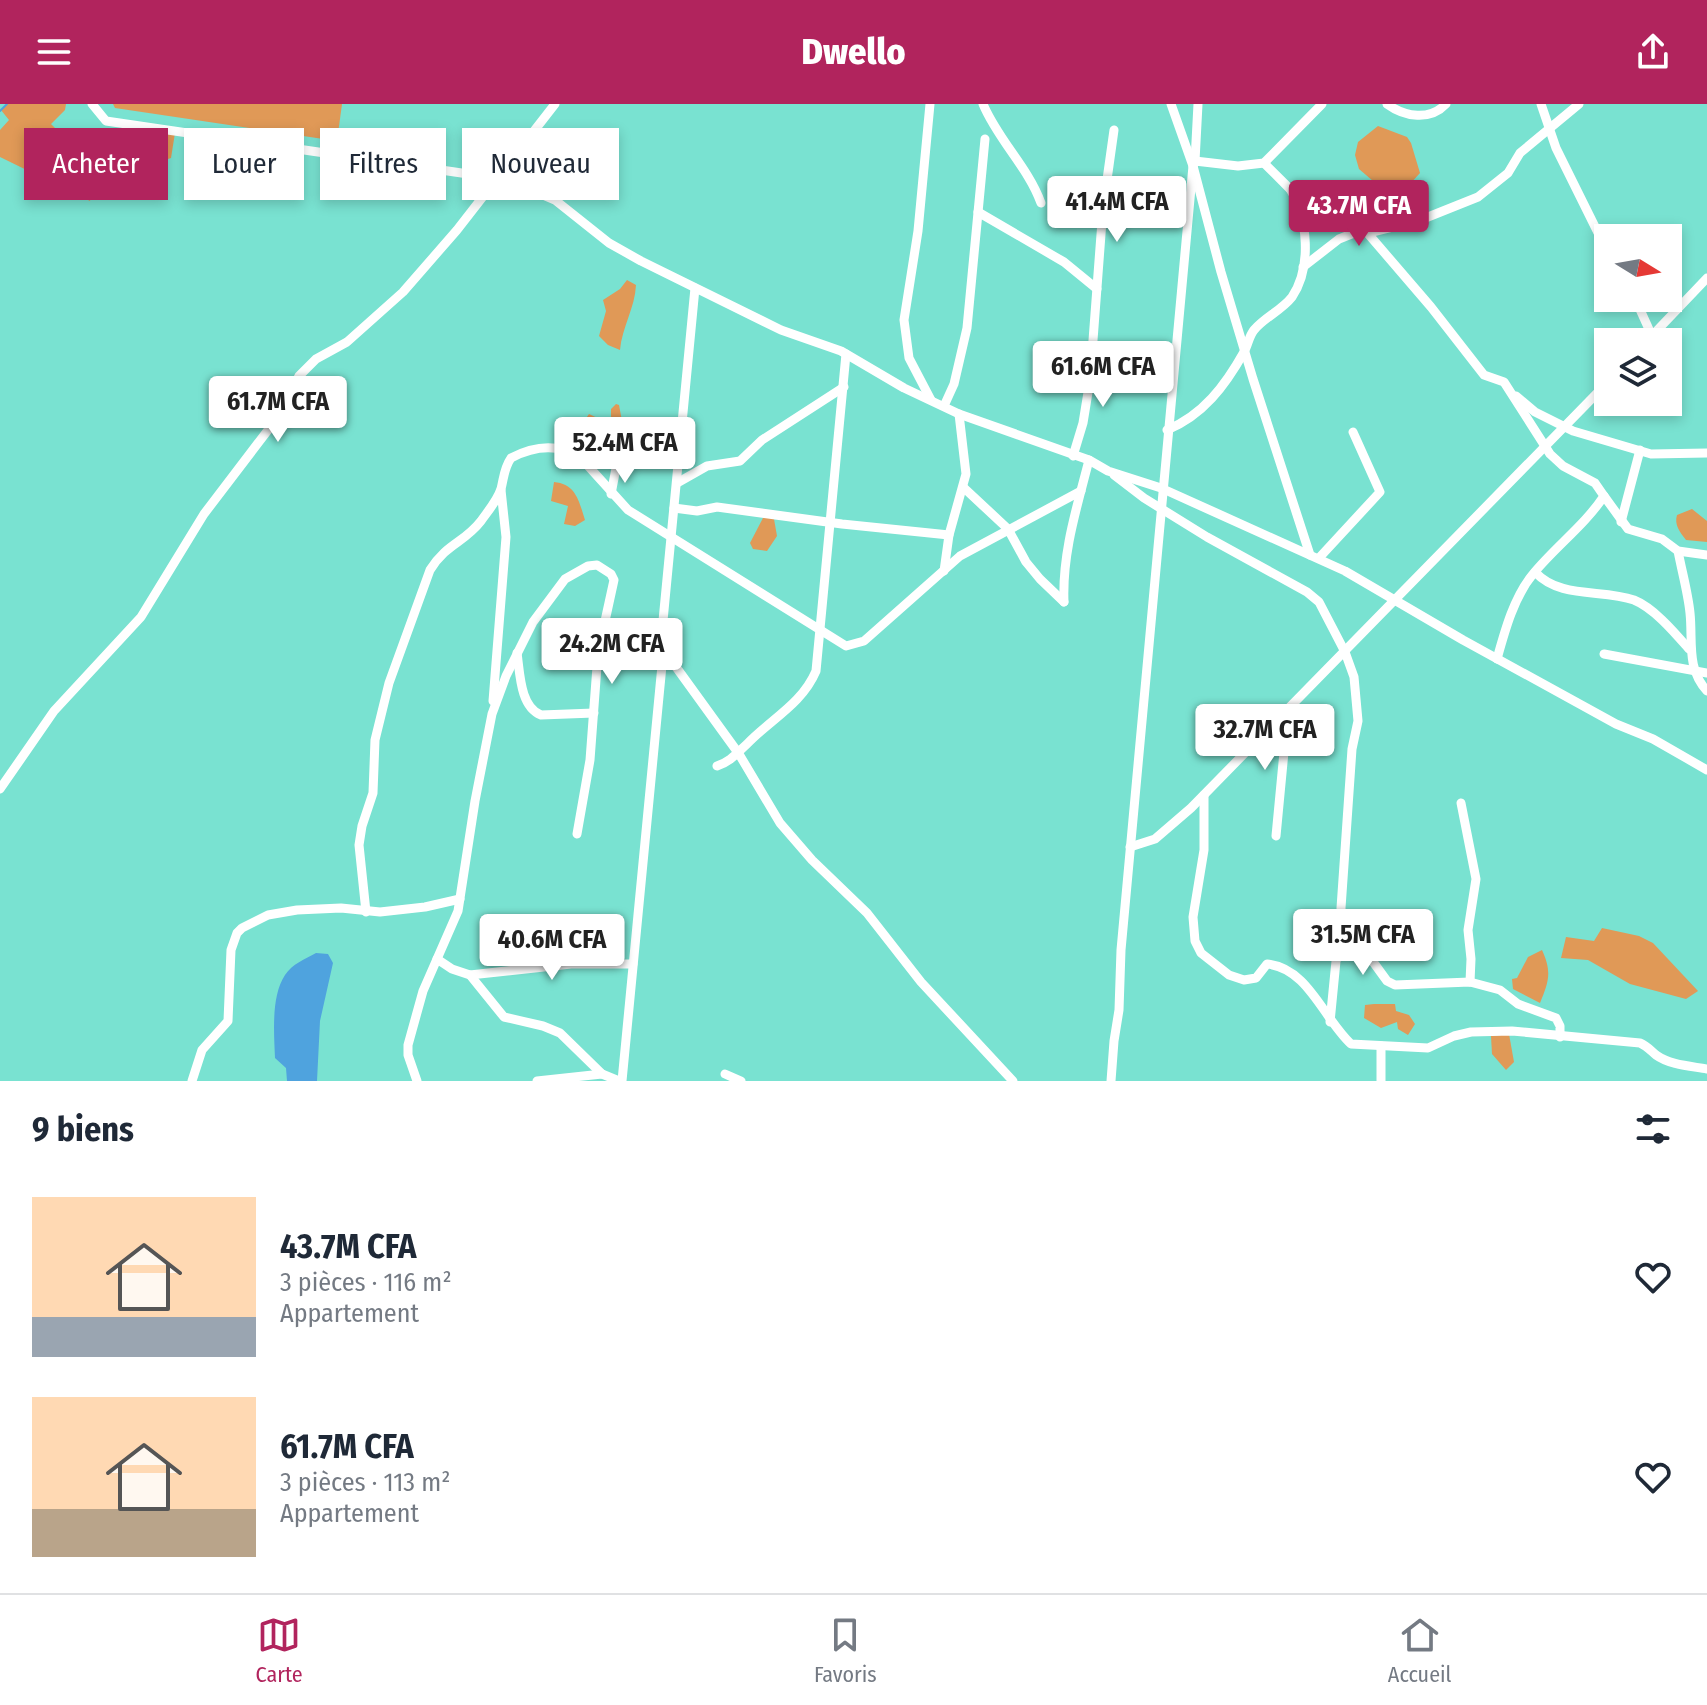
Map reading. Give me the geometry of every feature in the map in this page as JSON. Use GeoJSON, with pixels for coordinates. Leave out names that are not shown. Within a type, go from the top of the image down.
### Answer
{"type":"FeatureCollection","features":[{"type":"Feature","properties":{"kind":"street"},"geometry":{"type":"LineString","coordinates":[[92,104],[106,121],[462,173]]}},
{"type":"Feature","properties":{"kind":"street"},"geometry":{"type":"LineString","coordinates":[[536,128],[555,104]]}},
{"type":"Feature","properties":{"kind":"street"},"geometry":{"type":"LineString","coordinates":[[930,104],[918,231],[904,320],[909,358],[931,400]]}},
{"type":"Feature","properties":{"kind":"street"},"geometry":{"type":"LineString","coordinates":[[983,104],[1041,203]]}},
{"type":"Feature","properties":{"kind":"street"},"geometry":{"type":"LineString","coordinates":[[1171,104],[1194,164],[1221,272],[1253,379],[1314,556]]}},
{"type":"Feature","properties":{"kind":"street"},"geometry":{"type":"LineString","coordinates":[[1111,1081],[1161,488],[1198,104]]}},
{"type":"Feature","properties":{"kind":"street"},"geometry":{"type":"LineString","coordinates":[[1194,164],[1238,166],[1264,163],[1322,104]]}},
{"type":"Feature","properties":{"kind":"street"},"geometry":{"type":"LineString","coordinates":[[1387,104],[1418,116],[1439,111],[1446,104]]}},
{"type":"Feature","properties":{"kind":"street"},"geometry":{"type":"LineString","coordinates":[[1541,104],[1556,148],[1594,225]]}},
{"type":"Feature","properties":{"kind":"street"},"geometry":{"type":"LineString","coordinates":[[1303,267],[1339,239],[1418,221],[1478,197],[1508,173],[1520,153],[1579,104]]}},
{"type":"Feature","properties":{"kind":"street"},"geometry":{"type":"LineString","coordinates":[[1073,456],[1087,401],[1114,130]]}},
{"type":"Feature","properties":{"kind":"street"},"geometry":{"type":"LineString","coordinates":[[944,406],[954,384],[967,328],[985,139]]}},
{"type":"Feature","properties":{"kind":"street"},"geometry":{"type":"LineString","coordinates":[[1167,430],[1188,422],[1217,395],[1246,349],[1253,331],[1291,298],[1303,267],[1304,238],[1297,204],[1290,189],[1264,163]]}},
{"type":"Feature","properties":{"kind":"street"},"geometry":{"type":"LineString","coordinates":[[1290,189],[1326,202],[1366,231],[1484,375],[1500,379],[1510,391],[1545,447],[1563,466],[1595,483],[1628,529],[1662,539],[1678,551],[1707,555]]}},
{"type":"Feature","properties":{"kind":"street"},"geometry":{"type":"LineString","coordinates":[[0,789],[54,711],[141,617],[204,514],[281,413],[299,376],[316,359],[347,342],[403,292],[480,200]]}},
{"type":"Feature","properties":{"kind":"street"},"geometry":{"type":"LineString","coordinates":[[555,200],[609,243],[781,330],[846,354],[904,388],[959,414],[1089,460],[1207,537],[1307,592],[1319,602],[1345,652],[1354,677],[1358,721],[1352,749],[1341,908],[1345,952],[1371,959],[1391,984],[1470,982],[1500,990],[1518,1004],[1556,1018],[1560,1037]]}},
{"type":"Feature","properties":{"kind":"street"},"geometry":{"type":"LineString","coordinates":[[978,212],[1064,262],[1097,289]]}},
{"type":"Feature","properties":{"kind":"street"},"geometry":{"type":"LineString","coordinates":[[1659,328],[1707,278]]}},
{"type":"Feature","properties":{"kind":"street"},"geometry":{"type":"LineString","coordinates":[[537,1081],[602,1074],[621,1081],[650,812],[695,288]]}},
{"type":"Feature","properties":{"kind":"street"},"geometry":{"type":"LineString","coordinates":[[717,766],[739,754],[782,715],[810,685],[816,671],[846,354]]}},
{"type":"Feature","properties":{"kind":"street"},"geometry":{"type":"LineString","coordinates":[[677,483],[707,466],[740,461],[762,440],[844,387]]}},
{"type":"Feature","properties":{"kind":"street"},"geometry":{"type":"LineString","coordinates":[[1510,391],[1535,412],[1565,427],[1659,454],[1707,453]]}},
{"type":"Feature","properties":{"kind":"street"},"geometry":{"type":"LineString","coordinates":[[1130,847],[1155,839],[1204,795],[1594,397]]}},
{"type":"Feature","properties":{"kind":"street"},"geometry":{"type":"LineString","coordinates":[[944,571],[949,535],[963,487],[966,459],[959,414]]}},
{"type":"Feature","properties":{"kind":"street"},"geometry":{"type":"LineString","coordinates":[[611,494],[624,427]]}},
{"type":"Feature","properties":{"kind":"street"},"geometry":{"type":"LineString","coordinates":[[1314,556],[1380,492],[1353,432]]}},
{"type":"Feature","properties":{"kind":"street"},"geometry":{"type":"LineString","coordinates":[[417,1081],[408,1055],[408,1045],[416,1011],[455,921],[492,714],[506,537],[501,490],[504,472],[511,458],[544,447],[561,449],[580,457],[628,510],[846,646],[864,641],[960,556],[1081,491]]}},
{"type":"Feature","properties":{"kind":"street"},"geometry":{"type":"LineString","coordinates":[[1621,522],[1640,450]]}},
{"type":"Feature","properties":{"kind":"street"},"geometry":{"type":"LineString","coordinates":[[963,487],[1008,529],[1026,562],[1064,602],[1068,544],[1089,460]]}},
{"type":"Feature","properties":{"kind":"street"},"geometry":{"type":"LineString","coordinates":[[1108,471],[1161,488],[1314,556],[1616,724],[1653,739],[1707,770]]}},
{"type":"Feature","properties":{"kind":"street"},"geometry":{"type":"LineString","coordinates":[[366,912],[359,845],[371,801],[375,740],[389,683],[430,570],[440,555],[472,532],[501,490]]}},
{"type":"Feature","properties":{"kind":"street"},"geometry":{"type":"LineString","coordinates":[[1497,659],[1515,604],[1535,572],[1580,528],[1604,496]]}},
{"type":"Feature","properties":{"kind":"street"},"geometry":{"type":"LineString","coordinates":[[674,508],[697,511],[717,507],[949,535]]}},
{"type":"Feature","properties":{"kind":"street"},"geometry":{"type":"LineString","coordinates":[[1678,551],[1690,615],[1689,649],[1695,672],[1707,691]]}},
{"type":"Feature","properties":{"kind":"street"},"geometry":{"type":"LineString","coordinates":[[492,714],[517,653],[543,606],[565,579],[588,566],[604,567],[614,580],[598,653],[586,789],[577,834]]}},
{"type":"Feature","properties":{"kind":"street"},"geometry":{"type":"LineString","coordinates":[[1535,572],[1551,586],[1635,601],[1655,615],[1689,649]]}},
{"type":"Feature","properties":{"kind":"street"},"geometry":{"type":"LineString","coordinates":[[663,649],[739,754],[780,823],[812,860],[867,913],[921,982],[1013,1081]]}},
{"type":"Feature","properties":{"kind":"street"},"geometry":{"type":"LineString","coordinates":[[517,653],[523,689],[533,712],[541,715],[594,713]]}},
{"type":"Feature","properties":{"kind":"street"},"geometry":{"type":"LineString","coordinates":[[1604,654],[1707,673]]}},
{"type":"Feature","properties":{"kind":"street"},"geometry":{"type":"LineString","coordinates":[[1276,836],[1288,710]]}},
{"type":"Feature","properties":{"kind":"street"},"geometry":{"type":"LineString","coordinates":[[1204,795],[1204,850],[1193,917],[1195,941],[1201,953],[1229,975],[1244,980],[1256,978],[1267,964],[1279,967],[1305,983],[1330,1022],[1351,1044],[1428,1048],[1471,1032],[1512,1031],[1640,1043],[1674,1064],[1707,1069]]}},
{"type":"Feature","properties":{"kind":"street"},"geometry":{"type":"LineString","coordinates":[[1461,803],[1476,879],[1468,930],[1470,982]]}},
{"type":"Feature","properties":{"kind":"street"},"geometry":{"type":"LineString","coordinates":[[192,1081],[202,1050],[228,1021],[231,950],[242,928],[268,915],[297,910],[341,908],[366,912],[425,907],[460,899]]}},
{"type":"Feature","properties":{"kind":"street"},"geometry":{"type":"LineString","coordinates":[[1330,1022],[1336,961],[1343,945]]}},
{"type":"Feature","properties":{"kind":"street"},"geometry":{"type":"LineString","coordinates":[[437,959],[452,969],[470,975],[571,964],[633,964]]}},
{"type":"Feature","properties":{"kind":"street"},"geometry":{"type":"LineString","coordinates":[[470,975],[504,1017],[560,1033],[602,1074]]}},
{"type":"Feature","properties":{"kind":"street"},"geometry":{"type":"LineString","coordinates":[[1381,1046],[1381,1081]]}},
{"type":"Feature","properties":{"kind":"street"},"geometry":{"type":"LineString","coordinates":[[725,1074],[741,1081]]}},
{"type":"Feature","properties":{"kind":"shaded area"},"geometry":{"type":"Polygon","coordinates":[[[7,104],[66,104],[65,110],[51,124],[55,128],[24,128],[24,169],[0,157],[0,130],[9,120],[1,110],[7,104]]]}},
{"type":"Feature","properties":{"kind":"shaded area"},"geometry":{"type":"Polygon","coordinates":[[[113,104],[342,104],[339,128],[320,128],[320,138],[304,136],[304,128],[250,128],[115,108],[113,104]]]}},
{"type":"Feature","properties":{"kind":"shaded area"},"geometry":{"type":"Polygon","coordinates":[[[1378,126],[1407,137],[1420,173],[1409,185],[1387,193],[1359,169],[1355,155],[1358,142],[1378,126]]]}},
{"type":"Feature","properties":{"kind":"shaded area"},"geometry":{"type":"Polygon","coordinates":[[[168,132],[175,133],[171,158],[168,159],[168,132]]]}},
{"type":"Feature","properties":{"kind":"shaded area"},"geometry":{"type":"Polygon","coordinates":[[[627,280],[636,285],[620,350],[608,345],[599,336],[606,311],[603,300],[620,289],[627,280]]]}},
{"type":"Feature","properties":{"kind":"shaded area"},"geometry":{"type":"Polygon","coordinates":[[[616,404],[619,405],[622,421],[615,447],[598,461],[578,448],[580,427],[589,414],[606,422],[616,404]]]}},
{"type":"Feature","properties":{"kind":"shaded area"},"geometry":{"type":"Polygon","coordinates":[[[554,482],[572,490],[585,520],[575,526],[564,524],[568,506],[551,501],[554,482]]]}},
{"type":"Feature","properties":{"kind":"shaded area"},"geometry":{"type":"Polygon","coordinates":[[[1692,509],[1707,521],[1707,542],[1686,540],[1678,528],[1677,515],[1692,509]]]}},
{"type":"Feature","properties":{"kind":"shaded area"},"geometry":{"type":"Polygon","coordinates":[[[764,516],[774,519],[777,536],[767,551],[753,549],[750,543],[764,516]]]}},
{"type":"Feature","properties":{"kind":"shaded area"},"geometry":{"type":"Polygon","coordinates":[[[1602,928],[1639,936],[1653,943],[1698,991],[1686,999],[1630,984],[1588,960],[1561,958],[1566,937],[1594,941],[1602,928]]]}},
{"type":"Feature","properties":{"kind":"shaded area"},"geometry":{"type":"Polygon","coordinates":[[[1542,950],[1548,976],[1540,1003],[1513,989],[1512,979],[1517,978],[1528,957],[1542,950]]]}},
{"type":"Feature","properties":{"kind":"shaded area"},"geometry":{"type":"Polygon","coordinates":[[[1395,1004],[1396,1011],[1409,1015],[1415,1024],[1408,1035],[1398,1029],[1397,1022],[1381,1028],[1364,1018],[1365,1005],[1395,1004]]]}},
{"type":"Feature","properties":{"kind":"shaded area"},"geometry":{"type":"Polygon","coordinates":[[[1509,1034],[1514,1062],[1506,1070],[1492,1054],[1491,1036],[1509,1034]]]}},
{"type":"Feature","properties":{"kind":"water"},"geometry":{"type":"Polygon","coordinates":[[[316,953],[328,954],[333,963],[320,1021],[317,1081],[287,1081],[286,1068],[275,1058],[277,993],[288,971],[316,953]]]}},
{"type":"Feature","properties":{"kind":"waterway"},"geometry":{"type":"LineString","coordinates":[[0,111],[7,104]]}}]}
